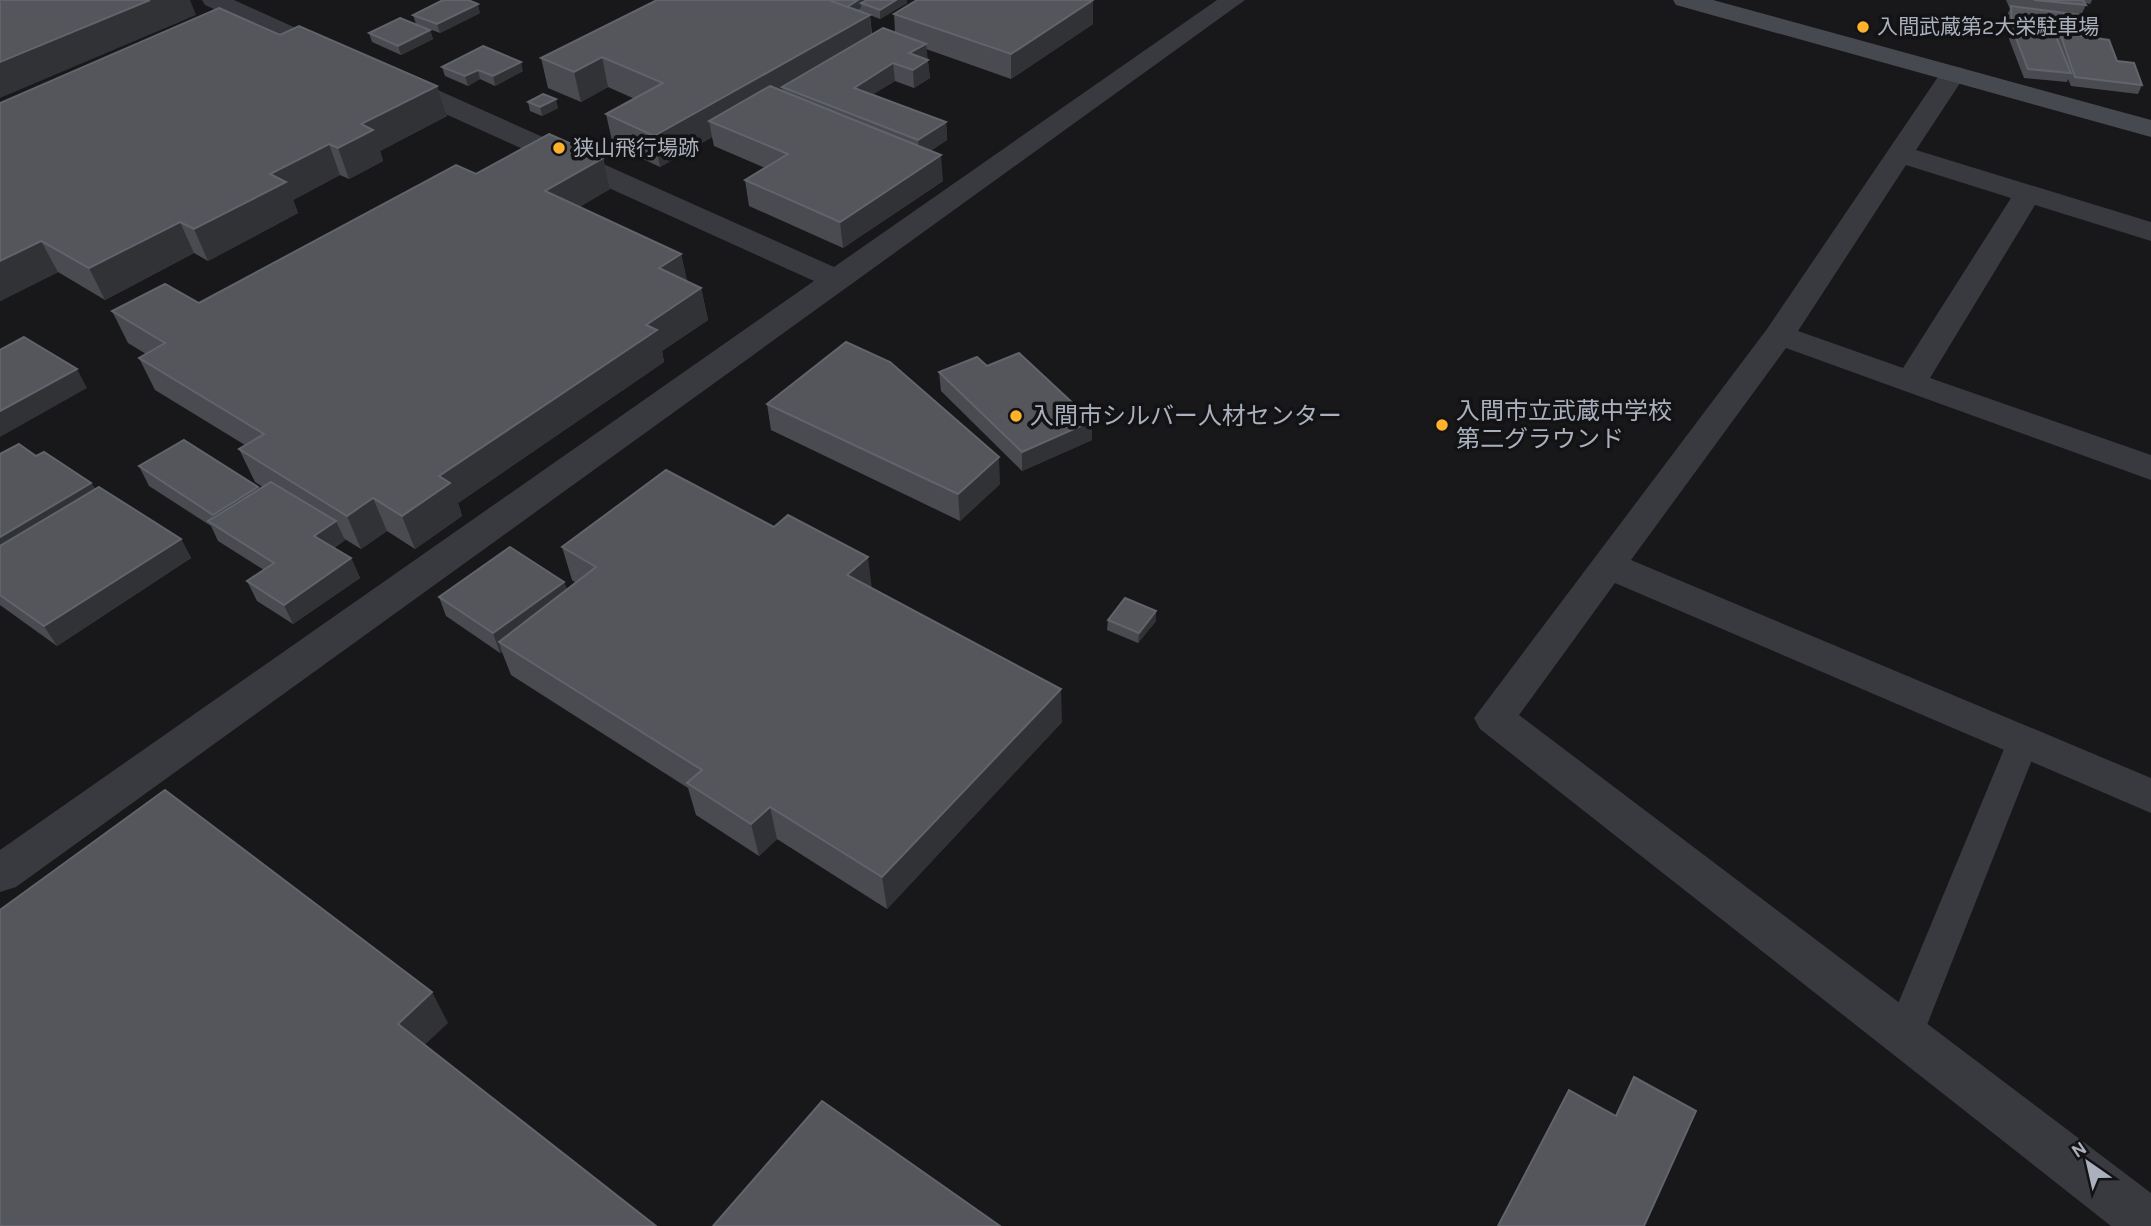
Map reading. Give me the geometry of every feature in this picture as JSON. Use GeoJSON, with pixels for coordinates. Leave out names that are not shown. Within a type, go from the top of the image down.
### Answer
{"type":"FeatureCollection","features":[{"type":"Feature","properties":{"kind":"street"},"geometry":{"type":"LineString","coordinates":[[214,0],[837,280]]}},
{"type":"Feature","properties":{"kind":"street"},"geometry":{"type":"LineString","coordinates":[[0,874],[1233,0]]}},
{"type":"Feature","properties":{"kind":"street"},"geometry":{"type":"LineString","coordinates":[[1685,0],[2151,129]]}},
{"type":"Feature","properties":{"kind":"street"},"geometry":{"type":"LineString","coordinates":[[1953,74],[1779,335],[1494,718],[2151,1225]]}},
{"type":"Feature","properties":{"kind":"street"},"geometry":{"type":"LineString","coordinates":[[1900,154],[2151,232]]}},
{"type":"Feature","properties":{"kind":"street"},"geometry":{"type":"LineString","coordinates":[[1911,382],[2028,194]]}},
{"type":"Feature","properties":{"kind":"street"},"geometry":{"type":"LineString","coordinates":[[1779,335],[2151,468]]}},
{"type":"Feature","properties":{"kind":"street"},"geometry":{"type":"LineString","coordinates":[[1609,566],[2151,796]]}},
{"type":"Feature","properties":{"kind":"lane"},"geometry":{"type":"LineString","coordinates":[[1904,1035],[2024,742]]}},
{"type":"Feature","properties":{"kind":"building"},"geometry":{"type":"Polygon","coordinates":[[[0,0],[150,0],[0,62],[0,0]]]}},
{"type":"Feature","properties":{"kind":"building"},"geometry":{"type":"Polygon","coordinates":[[[443,0],[468,0],[478,4],[437,24],[413,15],[443,0]]]}},
{"type":"Feature","properties":{"kind":"building"},"geometry":{"type":"Polygon","coordinates":[[[657,0],[829,0],[870,15],[654,136],[606,114],[663,83],[602,57],[574,72],[541,58],[657,0]]]}},
{"type":"Feature","properties":{"kind":"building"},"geometry":{"type":"Polygon","coordinates":[[[829,0],[858,0],[847,7],[829,0]]]}},
{"type":"Feature","properties":{"kind":"building"},"geometry":{"type":"Polygon","coordinates":[[[867,0],[896,0],[880,10],[861,3],[867,0]]]}},
{"type":"Feature","properties":{"kind":"building"},"geometry":{"type":"Polygon","coordinates":[[[917,0],[1093,0],[1011,54],[894,14],[917,0]]]}},
{"type":"Feature","properties":{"kind":"building"},"geometry":{"type":"Polygon","coordinates":[[[2034,0],[2083,0],[2086,5],[2034,0]]]}},
{"type":"Feature","properties":{"kind":"building"},"geometry":{"type":"Polygon","coordinates":[[[2011,6],[2088,16],[2092,35],[2012,24],[2011,6]]]}},
{"type":"Feature","properties":{"kind":"building"},"geometry":{"type":"Polygon","coordinates":[[[219,8],[280,35],[299,26],[437,86],[361,124],[373,130],[338,148],[329,144],[270,174],[286,182],[194,229],[180,222],[89,268],[41,241],[0,261],[0,103],[219,8]]]}},
{"type":"Feature","properties":{"kind":"building"},"geometry":{"type":"Polygon","coordinates":[[[400,18],[430,30],[398,46],[369,33],[400,18]]]}},
{"type":"Feature","properties":{"kind":"building"},"geometry":{"type":"Polygon","coordinates":[[[883,28],[926,44],[909,53],[928,60],[913,70],[893,63],[854,88],[946,122],[918,140],[782,87],[883,28]]]}},
{"type":"Feature","properties":{"kind":"building"},"geometry":{"type":"Polygon","coordinates":[[[2013,30],[2055,34],[2071,73],[2028,69],[2013,30]]]}},
{"type":"Feature","properties":{"kind":"building"},"geometry":{"type":"Polygon","coordinates":[[[2060,33],[2109,40],[2117,61],[2134,63],[2142,85],[2075,77],[2060,33]]]}},
{"type":"Feature","properties":{"kind":"building"},"geometry":{"type":"Polygon","coordinates":[[[483,46],[521,62],[493,76],[478,70],[465,76],[442,67],[483,46]]]}},
{"type":"Feature","properties":{"kind":"building"},"geometry":{"type":"Polygon","coordinates":[[[770,86],[941,155],[840,222],[745,180],[788,154],[709,121],[770,86]]]}},
{"type":"Feature","properties":{"kind":"building"},"geometry":{"type":"Polygon","coordinates":[[[543,94],[556,99],[540,107],[528,102],[543,94]]]}},
{"type":"Feature","properties":{"kind":"building"},"geometry":{"type":"Polygon","coordinates":[[[549,134],[603,158],[545,191],[681,254],[659,268],[701,288],[646,325],[657,330],[439,476],[450,483],[402,516],[373,498],[347,516],[239,449],[264,434],[139,358],[165,343],[112,311],[165,284],[199,303],[456,165],[476,174],[549,134]]]}},
{"type":"Feature","properties":{"kind":"building"},"geometry":{"type":"Polygon","coordinates":[[[24,337],[77,369],[0,411],[0,350],[24,337]]]}},
{"type":"Feature","properties":{"kind":"building"},"geometry":{"type":"Polygon","coordinates":[[[846,342],[890,362],[999,457],[958,494],[767,404],[846,342]]]}},
{"type":"Feature","properties":{"kind":"building","name":"入間市シルバー人材センター"},"geometry":{"type":"Polygon","coordinates":[[[1019,353],[1092,421],[1022,452],[939,372],[977,357],[987,366],[1019,353]]]}},
{"type":"Feature","properties":{"kind":"building"},"geometry":{"type":"Polygon","coordinates":[[[184,440],[258,487],[213,515],[139,466],[184,440]]]}},
{"type":"Feature","properties":{"kind":"building"},"geometry":{"type":"Polygon","coordinates":[[[19,444],[36,456],[44,452],[91,483],[0,537],[0,454],[19,444]]]}},
{"type":"Feature","properties":{"kind":"building"},"geometry":{"type":"Polygon","coordinates":[[[666,470],[774,527],[788,515],[868,557],[847,575],[1061,689],[882,877],[770,807],[751,824],[687,783],[702,770],[499,642],[596,567],[562,547],[666,470]]]}},
{"type":"Feature","properties":{"kind":"building"},"geometry":{"type":"Polygon","coordinates":[[[271,482],[336,521],[314,536],[351,558],[284,605],[247,581],[274,563],[208,521],[271,482]]]}},
{"type":"Feature","properties":{"kind":"building"},"geometry":{"type":"Polygon","coordinates":[[[99,487],[181,539],[44,626],[0,595],[0,546],[99,487]]]}},
{"type":"Feature","properties":{"kind":"building"},"geometry":{"type":"Polygon","coordinates":[[[510,547],[564,582],[493,633],[439,597],[510,547]]]}},
{"type":"Feature","properties":{"kind":"building"},"geometry":{"type":"Polygon","coordinates":[[[1125,598],[1156,611],[1139,633],[1108,620],[1125,598]]]}},
{"type":"Feature","properties":{"kind":"building"},"geometry":{"type":"Polygon","coordinates":[[[165,790],[432,992],[398,1024],[656,1226],[0,1226],[0,910],[165,790]]]}},
{"type":"Feature","properties":{"kind":"building"},"geometry":{"type":"Polygon","coordinates":[[[1634,1077],[1696,1111],[1644,1226],[1498,1226],[1569,1090],[1616,1116],[1634,1077]]]}},
{"type":"Feature","properties":{"kind":"building"},"geometry":{"type":"Polygon","coordinates":[[[822,1101],[1000,1226],[713,1226],[822,1101]]]}},
{"type":"Feature","properties":{"kind":"place","name":"入間武蔵第2大栄駐車場"},"geometry":{"type":"Point","coordinates":[1863,27]}},
{"type":"Feature","properties":{"kind":"place","name":"狭山飛行場跡"},"geometry":{"type":"Point","coordinates":[559,148]}},
{"type":"Feature","properties":{"kind":"place","name":"入間市シルバー人材センター"},"geometry":{"type":"Point","coordinates":[1016,416]}},
{"type":"Feature","properties":{"kind":"place","name":"入間市立武蔵中学校 第二グラウンド"},"geometry":{"type":"Point","coordinates":[1442,425]}}]}
